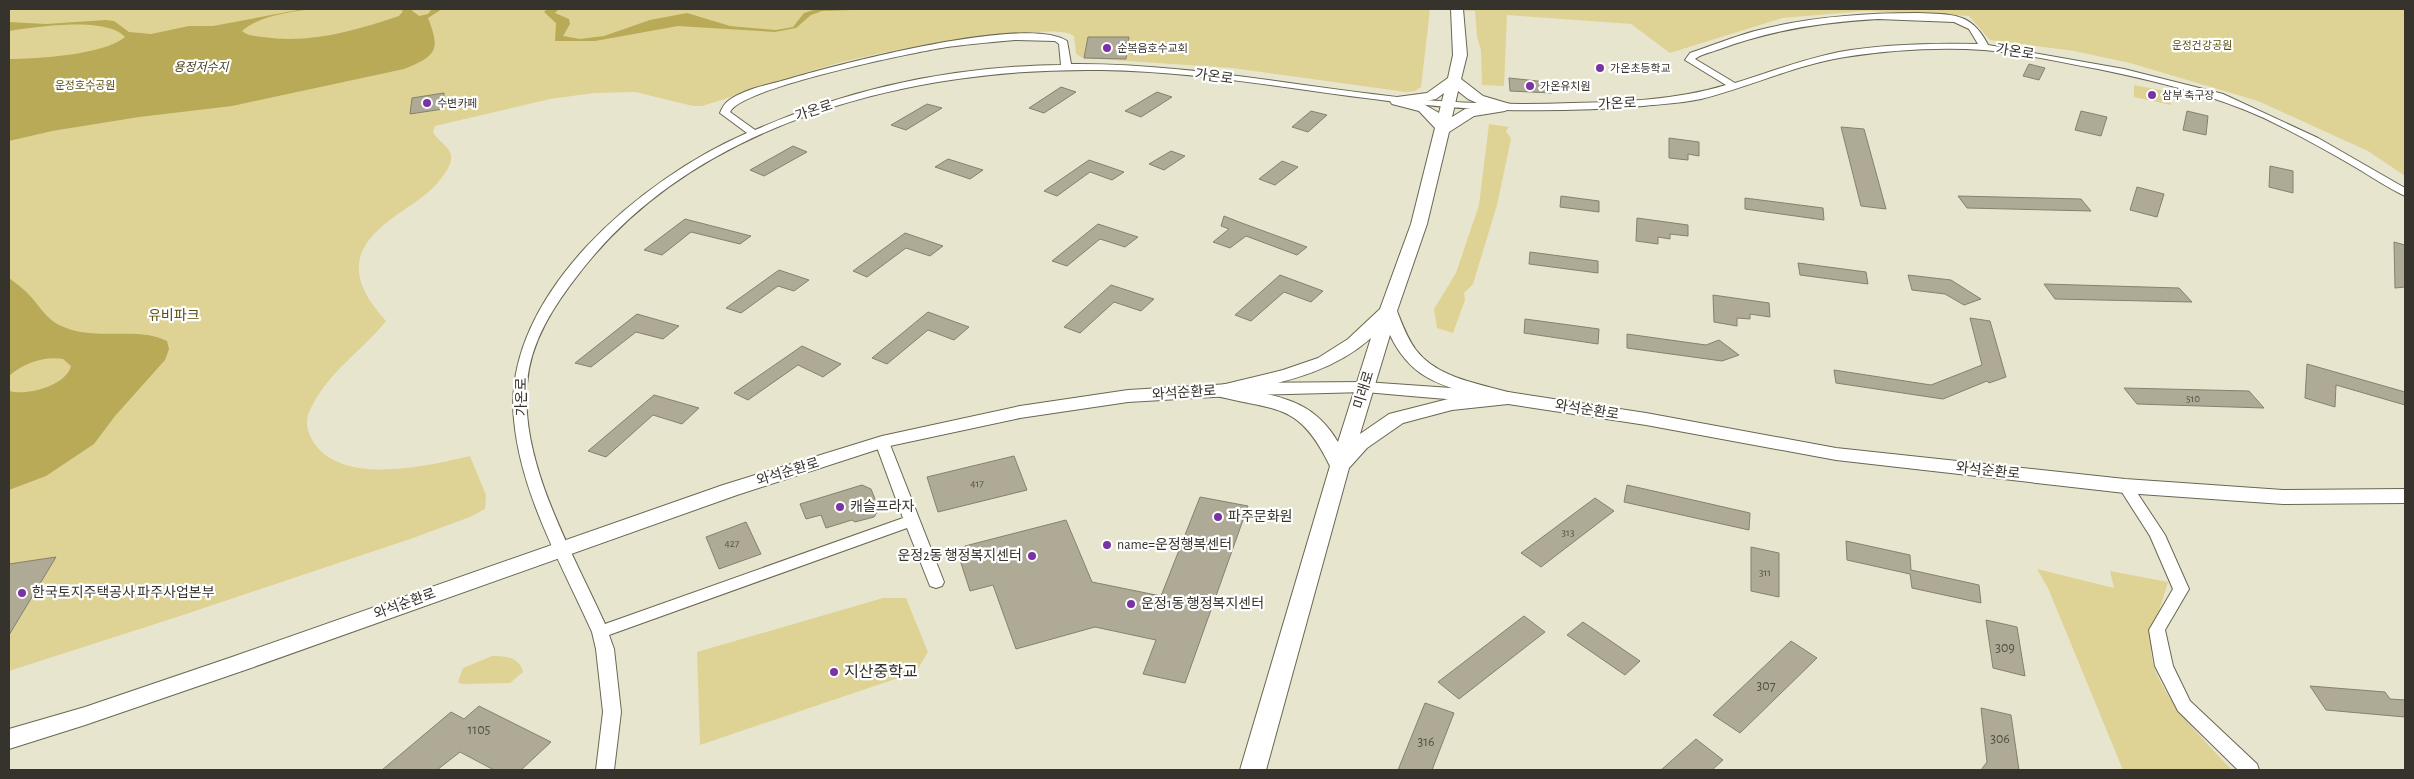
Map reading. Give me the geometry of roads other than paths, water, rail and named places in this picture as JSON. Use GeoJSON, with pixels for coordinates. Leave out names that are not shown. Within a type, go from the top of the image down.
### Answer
{"type":"FeatureCollection","features":[{"type":"Feature","properties":{"kind":"main road","name":"미래로"},"geometry":{"type":"LineString","coordinates":[[1253,770],[1340,466],[1388,311],[1419,224],[1460,55],[1457,9]]}},
{"type":"Feature","properties":{"kind":"main road"},"geometry":{"type":"LineString","coordinates":[[1397,101],[1431,96],[1454,80],[1466,93],[1475,99],[1505,107]]}},
{"type":"Feature","properties":{"kind":"main road"},"geometry":{"type":"LineString","coordinates":[[1397,101],[1428,110],[1436,116],[1443,128],[1470,112],[1505,107]]}},
{"type":"Feature","properties":{"kind":"main road"},"geometry":{"type":"LineString","coordinates":[[1220,391],[1290,373],[1326,360],[1354,344],[1388,311],[1401,340],[1419,365],[1446,380],[1508,398]]}},
{"type":"Feature","properties":{"kind":"main road"},"geometry":{"type":"LineString","coordinates":[[1220,391],[1274,403],[1305,416],[1328,440],[1340,466],[1360,443],[1396,418],[1452,404],[1508,398]]}},
{"type":"Feature","properties":{"kind":"street"},"geometry":{"type":"LineString","coordinates":[[1734,86],[1697,66],[1690,60],[1693,55],[1758,33],[1797,24],[1846,18],[1942,17],[1966,23],[1973,27],[1984,47]]}},
{"type":"Feature","properties":{"kind":"street"},"geometry":{"type":"LineString","coordinates":[[753,133],[725,113],[725,109],[732,102],[756,91],[820,72],[904,53],[994,40],[1049,37],[1058,38],[1064,43],[1066,67]]}},
{"type":"Feature","properties":{"kind":"street","name":"가온로"},"geometry":{"type":"LineString","coordinates":[[605,770],[612,712],[605,649],[600,632],[529,464],[521,420],[520,384],[529,342],[566,277],[595,241],[645,195],[687,167],[753,133],[829,105],[889,89],[994,70],[1104,67],[1179,72],[1397,101],[1505,107],[1598,106],[1688,99],[1841,55],[1919,47],[1984,47],[2103,66],[2216,95],[2300,132],[2405,193]]}},
{"type":"Feature","properties":{"kind":"street","name":"와석순환로"},"geometry":{"type":"LineString","coordinates":[[9,739],[86,716],[240,663],[730,490],[882,442],[1020,412],[1128,396],[1220,391],[1365,387],[1508,398],[1646,419],[1836,454],[2125,486],[2283,497],[2405,496]]}},
{"type":"Feature","properties":{"kind":"street"},"geometry":{"type":"LineString","coordinates":[[882,442],[936,582]]}},
{"type":"Feature","properties":{"kind":"street"},"geometry":{"type":"LineString","coordinates":[[2125,486],[2157,535],[2180,589],[2157,630],[2164,666],[2184,706],[2250,770]]}},
{"type":"Feature","properties":{"kind":"street"},"geometry":{"type":"LineString","coordinates":[[600,632],[913,520]]}},
{"type":"Feature","properties":{"kind":"water","name":"용정저수지"},"geometry":{"type":"Polygon","coordinates":[[[311,9],[266,18],[242,31],[252,36],[298,39],[332,35],[365,27],[399,16],[403,11],[400,9],[410,9],[419,16],[428,14],[432,9],[442,9],[428,18],[434,38],[435,45],[433,51],[423,60],[404,69],[232,106],[139,117],[52,131],[9,141],[9,59],[52,57],[86,52],[115,43],[125,37],[116,31],[87,25],[35,27],[9,31],[9,22],[46,24],[106,20],[114,21],[129,32],[151,34],[189,26],[213,26],[311,9]]]}},
{"type":"Feature","properties":{"kind":"water"},"geometry":{"type":"Polygon","coordinates":[[[547,9],[559,9],[555,13],[569,19],[570,24],[563,36],[580,39],[604,36],[650,20],[687,13],[730,26],[776,30],[793,27],[804,13],[817,9],[886,9],[822,11],[811,15],[796,28],[775,32],[678,26],[595,41],[555,41],[556,23],[544,12],[547,9]]]}},
{"type":"Feature","properties":{"kind":"water"},"geometry":{"type":"Polygon","coordinates":[[[9,278],[27,292],[47,316],[59,325],[87,333],[155,336],[167,341],[169,349],[165,360],[115,416],[94,444],[46,476],[9,490],[9,391],[26,392],[45,388],[62,379],[68,373],[71,366],[63,359],[42,360],[21,367],[9,376],[9,278]]]}},
{"type":"Feature","properties":{"kind":"place","name":"순복음호수교회"},"geometry":{"type":"Point","coordinates":[1107,48]}},
{"type":"Feature","properties":{"kind":"place","name":"가온초등학교"},"geometry":{"type":"Point","coordinates":[1600,68]}},
{"type":"Feature","properties":{"kind":"place","name":"가온유치원"},"geometry":{"type":"Point","coordinates":[1530,86]}},
{"type":"Feature","properties":{"kind":"place","name":"삼부 축구장"},"geometry":{"type":"Point","coordinates":[2152,95]}},
{"type":"Feature","properties":{"kind":"place","name":"수변카페"},"geometry":{"type":"Point","coordinates":[427,103]}},
{"type":"Feature","properties":{"kind":"place","name":"캐슬프라자"},"geometry":{"type":"Point","coordinates":[840,507]}},
{"type":"Feature","properties":{"kind":"place","name":"파주문화원"},"geometry":{"type":"Point","coordinates":[1218,517]}},
{"type":"Feature","properties":{"kind":"place","name":"name=운정행복센터"},"geometry":{"type":"Point","coordinates":[1107,545]}},
{"type":"Feature","properties":{"kind":"place","name":"운정2동 행정복지센터"},"geometry":{"type":"Point","coordinates":[1032,556]}},
{"type":"Feature","properties":{"kind":"place","name":"한국토지주택공사 파주사업본부"},"geometry":{"type":"Point","coordinates":[22,593]}},
{"type":"Feature","properties":{"kind":"place","name":"운정1동 행정복지센터"},"geometry":{"type":"Point","coordinates":[1131,604]}},
{"type":"Feature","properties":{"kind":"place","name":"지산중학교"},"geometry":{"type":"Point","coordinates":[834,672]}},
{"type":"Feature","properties":{"kind":"park label","name":"운정건강공원"},"geometry":{"type":"Point","coordinates":[2202,45]}},
{"type":"Feature","properties":{"kind":"park label","name":"운정호수공원"},"geometry":{"type":"Point","coordinates":[85,85]}},
{"type":"Feature","properties":{"kind":"park label","name":"유비파크"},"geometry":{"type":"Point","coordinates":[174,316]}}]}
